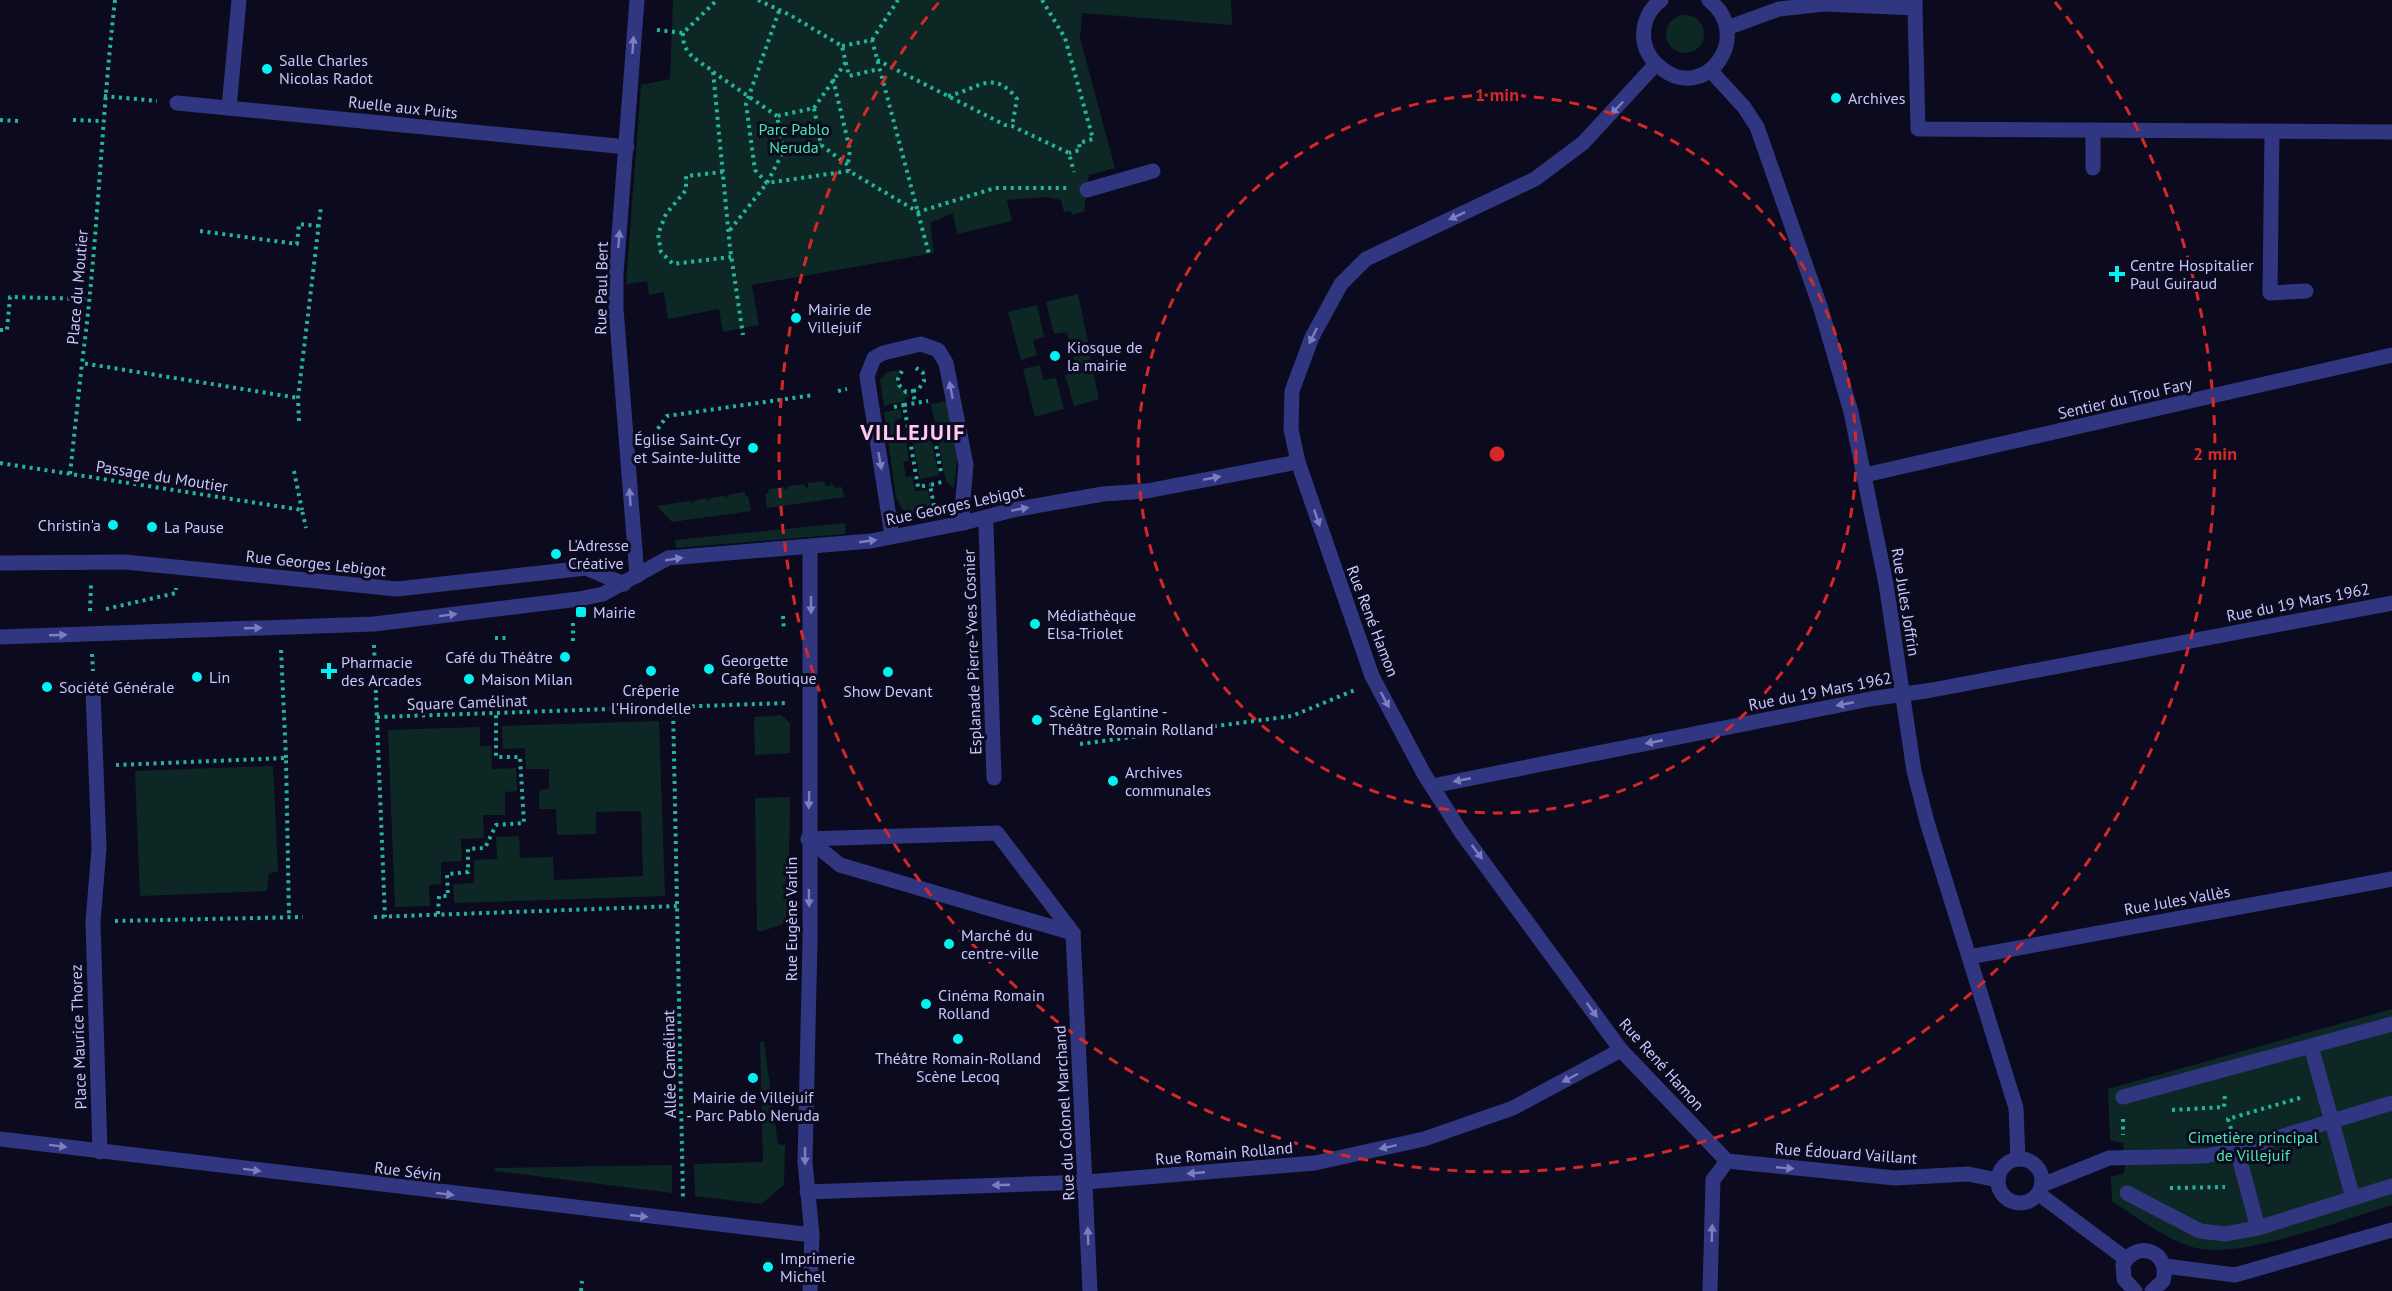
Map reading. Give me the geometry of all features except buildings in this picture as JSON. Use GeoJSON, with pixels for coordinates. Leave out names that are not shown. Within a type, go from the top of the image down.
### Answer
{"type":"FeatureCollection","features":[{"type":"Feature","properties":{"kind":"street"},"geometry":{"type":"LineString","coordinates":[[229,108],[239,0]]}},
{"type":"Feature","properties":{"kind":"street","name":"Rue Paul Bert"},"geometry":{"type":"LineString","coordinates":[[631,580],[616,309],[637,0]]}},
{"type":"Feature","properties":{"kind":"street"},"geometry":{"type":"LineString","coordinates":[[1661,0],[1648,16],[1643,34],[1645,47],[1656,64],[1675,77],[1688,79],[1698,77],[1710,70],[1726,49],[1727,28],[1719,10],[1709,0]]}},
{"type":"Feature","properties":{"kind":"street"},"geometry":{"type":"LineString","coordinates":[[1727,28],[1779,9],[1824,4],[1915,4],[1918,129],[2392,132]]}},
{"type":"Feature","properties":{"kind":"street","name":"Rue René Hamon"},"geometry":{"type":"LineString","coordinates":[[1656,64],[1583,143],[1535,179],[1366,260],[1341,284],[1312,337],[1292,391],[1291,429],[1298,462],[1375,681],[1432,786],[1461,832],[1621,1050],[1727,1161]]}},
{"type":"Feature","properties":{"kind":"street","name":"Rue Jules Joffrin"},"geometry":{"type":"LineString","coordinates":[[1710,70],[1748,112],[1761,137],[1821,309],[1851,412],[1865,475],[1914,771],[1927,822],[2016,1108],[2018,1159]]}},
{"type":"Feature","properties":{"kind":"street","name":"Ruelle aux Puits"},"geometry":{"type":"LineString","coordinates":[[177,103],[627,147]]}},
{"type":"Feature","properties":{"kind":"street"},"geometry":{"type":"LineString","coordinates":[[2093,130],[2093,168]]}},
{"type":"Feature","properties":{"kind":"street"},"geometry":{"type":"LineString","coordinates":[[2272,131],[2270,293],[2306,291]]}},
{"type":"Feature","properties":{"kind":"street"},"geometry":{"type":"LineString","coordinates":[[1083,189],[1153,171]]}},
{"type":"Feature","properties":{"kind":"street"},"geometry":{"type":"LineString","coordinates":[[892,536],[867,376],[874,358],[883,353],[921,344],[938,350],[946,363],[966,465],[963,523]]}},
{"type":"Feature","properties":{"kind":"street","name":"Sentier du Trou Fary"},"geometry":{"type":"LineString","coordinates":[[1865,475],[2392,356]]}},
{"type":"Feature","properties":{"kind":"street","name":"Rue Georges Lebigot"},"geometry":{"type":"LineString","coordinates":[[0,638],[374,624],[579,599],[603,594],[668,558],[871,541],[963,523],[1013,510],[1080,498],[1147,491],[1298,462]]}},
{"type":"Feature","properties":{"kind":"street","name":"Esplanade Pierre-Yves Cosnier"},"geometry":{"type":"LineString","coordinates":[[986,525],[994,778]]}},
{"type":"Feature","properties":{"kind":"street","name":"Rue Eugène Varlin"},"geometry":{"type":"LineString","coordinates":[[810,546],[808,839],[810,942],[805,1162],[812,1235],[810,1291]]}},
{"type":"Feature","properties":{"kind":"street","name":"Rue Georges Lebigot"},"geometry":{"type":"LineString","coordinates":[[0,563],[92,561],[397,589],[586,568],[631,580]]}},
{"type":"Feature","properties":{"kind":"street","name":"Rue du 19 Mars 1962"},"geometry":{"type":"LineString","coordinates":[[1432,786],[1902,694],[2392,603]]}},
{"type":"Feature","properties":{"kind":"street","name":"Place Maurice Thorez"},"geometry":{"type":"LineString","coordinates":[[93,691],[99,848],[93,922],[100,1152]]}},
{"type":"Feature","properties":{"kind":"street"},"geometry":{"type":"LineString","coordinates":[[808,839],[996,827],[1073,933]]}},
{"type":"Feature","properties":{"kind":"street"},"geometry":{"type":"LineString","coordinates":[[808,839],[840,865],[1073,933]]}},
{"type":"Feature","properties":{"kind":"street","name":"Rue Jules Vallès"},"geometry":{"type":"LineString","coordinates":[[1969,957],[2392,879]]}},
{"type":"Feature","properties":{"kind":"street","name":"Rue du Colonel Marchand"},"geometry":{"type":"LineString","coordinates":[[1073,933],[1090,1291]]}},
{"type":"Feature","properties":{"kind":"street"},"geometry":{"type":"LineString","coordinates":[[2123,1097],[2392,1024]]}},
{"type":"Feature","properties":{"kind":"street"},"geometry":{"type":"LineString","coordinates":[[2311,1046],[2353,1198]]}},
{"type":"Feature","properties":{"kind":"street","name":"Rue Romain Rolland"},"geometry":{"type":"LineString","coordinates":[[807,1192],[1086,1182],[1316,1163],[1424,1139],[1513,1108],[1621,1050]]}},
{"type":"Feature","properties":{"kind":"street"},"geometry":{"type":"LineString","coordinates":[[2040,1190],[2041,1175],[2036,1166],[2018,1159],[2004,1166],[1998,1180],[2001,1193],[2011,1202],[2024,1203],[2040,1190],[2109,1158],[2205,1156],[2236,1150],[2392,1103]]}},
{"type":"Feature","properties":{"kind":"street","name":"Rue Sévin"},"geometry":{"type":"LineString","coordinates":[[0,1139],[812,1235]]}},
{"type":"Feature","properties":{"kind":"street"},"geometry":{"type":"LineString","coordinates":[[2236,1150],[2258,1228]]}},
{"type":"Feature","properties":{"kind":"street"},"geometry":{"type":"LineString","coordinates":[[1710,1291],[1713,1180],[1727,1161]]}},
{"type":"Feature","properties":{"kind":"street","name":"Rue Édouard Vaillant"},"geometry":{"type":"LineString","coordinates":[[1727,1161],[1895,1178],[1968,1174],[1998,1180]]}},
{"type":"Feature","properties":{"kind":"street"},"geometry":{"type":"LineString","coordinates":[[2127,1193],[2200,1231],[2225,1234],[2258,1228],[2392,1186]]}},
{"type":"Feature","properties":{"kind":"street"},"geometry":{"type":"LineString","coordinates":[[2040,1190],[2126,1258]]}},
{"type":"Feature","properties":{"kind":"street"},"geometry":{"type":"LineString","coordinates":[[2164,1266],[2235,1275],[2392,1230]]}},
{"type":"Feature","properties":{"kind":"street"},"geometry":{"type":"LineString","coordinates":[[2135,1291],[2127,1285],[2122,1274],[2126,1258],[2138,1250],[2157,1255],[2164,1266],[2163,1281],[2152,1291]]}},
{"type":"Feature","properties":{"kind":"path","name":"Place du Moutier"},"geometry":{"type":"LineString","coordinates":[[115,0],[104,96],[90,299],[82,363],[267,395],[298,398]]}},
{"type":"Feature","properties":{"kind":"path"},"geometry":{"type":"LineString","coordinates":[[717,0],[683,33],[683,44],[686,51],[777,116],[784,152],[766,183],[730,231]]}},
{"type":"Feature","properties":{"kind":"path"},"geometry":{"type":"LineString","coordinates":[[758,0],[809,25],[842,46],[849,76],[879,69]]}},
{"type":"Feature","properties":{"kind":"path"},"geometry":{"type":"LineString","coordinates":[[842,46],[872,40],[898,0]]}},
{"type":"Feature","properties":{"kind":"path"},"geometry":{"type":"LineString","coordinates":[[877,60],[1005,125],[1012,126],[1069,153],[1080,150],[1079,143],[1093,139],[1065,38],[1042,0]]}},
{"type":"Feature","properties":{"kind":"path"},"geometry":{"type":"LineString","coordinates":[[766,183],[755,170],[746,112],[749,96],[779,11]]}},
{"type":"Feature","properties":{"kind":"path"},"geometry":{"type":"LineString","coordinates":[[656,30],[683,33]]}},
{"type":"Feature","properties":{"kind":"path"},"geometry":{"type":"LineString","coordinates":[[872,40],[879,69],[884,74],[929,254]]}},
{"type":"Feature","properties":{"kind":"path"},"geometry":{"type":"LineString","coordinates":[[846,62],[814,108],[821,145],[848,165]]}},
{"type":"Feature","properties":{"kind":"path"},"geometry":{"type":"LineString","coordinates":[[713,71],[731,257],[743,335]]}},
{"type":"Feature","properties":{"kind":"path"},"geometry":{"type":"LineString","coordinates":[[833,79],[850,150],[849,171]]}},
{"type":"Feature","properties":{"kind":"path"},"geometry":{"type":"LineString","coordinates":[[948,96],[966,92],[986,82],[994,81],[1008,87],[1017,99],[1012,126]]}},
{"type":"Feature","properties":{"kind":"path"},"geometry":{"type":"LineString","coordinates":[[104,96],[177,103]]}},
{"type":"Feature","properties":{"kind":"path"},"geometry":{"type":"LineString","coordinates":[[777,116],[814,108]]}},
{"type":"Feature","properties":{"kind":"path"},"geometry":{"type":"LineString","coordinates":[[0,120],[18,121]]}},
{"type":"Feature","properties":{"kind":"path"},"geometry":{"type":"LineString","coordinates":[[73,120],[102,121]]}},
{"type":"Feature","properties":{"kind":"path"},"geometry":{"type":"LineString","coordinates":[[784,152],[821,145]]}},
{"type":"Feature","properties":{"kind":"path"},"geometry":{"type":"LineString","coordinates":[[766,183],[849,171],[918,212],[995,188],[1041,186],[1083,189],[1069,153]]}},
{"type":"Feature","properties":{"kind":"path"},"geometry":{"type":"LineString","coordinates":[[723,172],[686,176],[686,190],[666,214],[658,234],[661,252],[673,264],[731,257]]}},
{"type":"Feature","properties":{"kind":"path"},"geometry":{"type":"LineString","coordinates":[[299,420],[298,398],[321,206]]}},
{"type":"Feature","properties":{"kind":"path"},"geometry":{"type":"LineString","coordinates":[[200,231],[297,244],[299,224],[318,226]]}},
{"type":"Feature","properties":{"kind":"path"},"geometry":{"type":"LineString","coordinates":[[0,330],[7,330],[10,297],[90,299]]}},
{"type":"Feature","properties":{"kind":"path"},"geometry":{"type":"LineString","coordinates":[[70,474],[82,363]]}},
{"type":"Feature","properties":{"kind":"path"},"geometry":{"type":"LineString","coordinates":[[904,368],[898,379],[899,385],[906,392],[918,390],[924,381],[923,373],[913,366]]}},
{"type":"Feature","properties":{"kind":"path"},"geometry":{"type":"LineString","coordinates":[[913,391],[915,403]]}},
{"type":"Feature","properties":{"kind":"path"},"geometry":{"type":"LineString","coordinates":[[647,444],[667,416],[814,395]]}},
{"type":"Feature","properties":{"kind":"path"},"geometry":{"type":"LineString","coordinates":[[882,409],[928,401]]}},
{"type":"Feature","properties":{"kind":"path"},"geometry":{"type":"LineString","coordinates":[[904,405],[918,487],[943,482]]}},
{"type":"Feature","properties":{"kind":"path","name":"Passage du Moutier"},"geometry":{"type":"LineString","coordinates":[[0,463],[302,510]]}},
{"type":"Feature","properties":{"kind":"path"},"geometry":{"type":"LineString","coordinates":[[294,471],[306,528]]}},
{"type":"Feature","properties":{"kind":"path"},"geometry":{"type":"LineString","coordinates":[[930,485],[936,515]]}},
{"type":"Feature","properties":{"kind":"path"},"geometry":{"type":"LineString","coordinates":[[91,590],[90,612],[176,593],[177,567]]}},
{"type":"Feature","properties":{"kind":"path"},"geometry":{"type":"LineString","coordinates":[[783,616],[784,631]]}},
{"type":"Feature","properties":{"kind":"path"},"geometry":{"type":"LineString","coordinates":[[573,623],[573,642]]}},
{"type":"Feature","properties":{"kind":"path"},"geometry":{"type":"LineString","coordinates":[[374,624],[385,916]]}},
{"type":"Feature","properties":{"kind":"path"},"geometry":{"type":"LineString","coordinates":[[280,627],[286,758],[289,917]]}},
{"type":"Feature","properties":{"kind":"path"},"geometry":{"type":"LineString","coordinates":[[91,634],[93,691]]}},
{"type":"Feature","properties":{"kind":"path"},"geometry":{"type":"LineString","coordinates":[[495,638],[510,638]]}},
{"type":"Feature","properties":{"kind":"path"},"geometry":{"type":"LineString","coordinates":[[1080,744],[1292,716],[1375,681]]}},
{"type":"Feature","properties":{"kind":"path","name":"Square Camélinat"},"geometry":{"type":"LineString","coordinates":[[377,717],[810,703]]}},
{"type":"Feature","properties":{"kind":"path","name":"Allée Camélinat"},"geometry":{"type":"LineString","coordinates":[[672,706],[684,1221]]}},
{"type":"Feature","properties":{"kind":"path"},"geometry":{"type":"LineString","coordinates":[[438,914],[440,896],[448,896],[447,874],[468,872],[468,849],[485,848],[496,825],[524,823],[520,757],[496,757],[496,712]]}},
{"type":"Feature","properties":{"kind":"path"},"geometry":{"type":"LineString","coordinates":[[96,766],[286,758]]}},
{"type":"Feature","properties":{"kind":"path"},"geometry":{"type":"LineString","coordinates":[[374,917],[678,906]]}},
{"type":"Feature","properties":{"kind":"path"},"geometry":{"type":"LineString","coordinates":[[93,922],[303,917]]}},
{"type":"Feature","properties":{"kind":"path"},"geometry":{"type":"LineString","coordinates":[[2236,1150],[2228,1119],[2324,1090]]}},
{"type":"Feature","properties":{"kind":"path"},"geometry":{"type":"LineString","coordinates":[[2161,1188],[2230,1187],[2244,1179]]}},
{"type":"Feature","properties":{"kind":"path"},"geometry":{"type":"LineString","coordinates":[[581,1291],[582,1281]]}},
{"type":"Feature","properties":{"kind":"green space","name":"Parc Pablo Neruda"},"geometry":{"type":"Polygon","coordinates":[[[673,0],[1231,0],[1232,25],[1082,13],[1080,38],[1115,168],[1089,175],[1084,211],[1072,215],[1071,211],[1064,212],[1061,200],[1046,197],[1007,200],[1012,221],[957,234],[953,213],[930,223],[934,253],[752,285],[759,325],[723,332],[719,309],[668,319],[664,292],[649,295],[647,281],[626,284],[641,85],[670,79],[673,0]]]}},
{"type":"Feature","properties":{"kind":"green space"},"geometry":{"type":"Polygon","coordinates":[[[1685,15],[1699,20],[1704,34],[1699,48],[1685,53],[1671,48],[1666,34],[1671,20],[1685,15]]]}},
{"type":"Feature","properties":{"kind":"green space"},"geometry":{"type":"Polygon","coordinates":[[[1078,294],[1088,342],[1070,346],[1067,332],[1054,334],[1046,302],[1078,294]]]}},
{"type":"Feature","properties":{"kind":"green space"},"geometry":{"type":"Polygon","coordinates":[[[1037,305],[1044,337],[1033,340],[1037,355],[1021,360],[1008,312],[1037,305]]]}},
{"type":"Feature","properties":{"kind":"green space"},"geometry":{"type":"Polygon","coordinates":[[[1089,353],[1099,399],[1074,406],[1065,375],[1077,372],[1073,357],[1089,353]]]}},
{"type":"Feature","properties":{"kind":"green space"},"geometry":{"type":"Polygon","coordinates":[[[1040,365],[1043,380],[1056,378],[1064,409],[1035,417],[1023,369],[1040,365]]]}},
{"type":"Feature","properties":{"kind":"green space"},"geometry":{"type":"Polygon","coordinates":[[[900,370],[898,384],[910,396],[905,398],[905,401],[884,406],[880,380],[887,372],[900,370]]]}},
{"type":"Feature","properties":{"kind":"green space"},"geometry":{"type":"Polygon","coordinates":[[[947,401],[957,460],[954,488],[946,482],[931,404],[947,401]]]}},
{"type":"Feature","properties":{"kind":"green space"},"geometry":{"type":"Polygon","coordinates":[[[900,409],[902,418],[895,420],[898,435],[905,434],[909,461],[903,462],[906,477],[912,476],[915,491],[928,490],[932,512],[911,516],[902,509],[896,497],[884,412],[900,409]]]}},
{"type":"Feature","properties":{"kind":"green space"},"geometry":{"type":"Polygon","coordinates":[[[924,432],[926,439],[931,438],[939,475],[920,479],[913,442],[918,441],[916,433],[924,432]]]}},
{"type":"Feature","properties":{"kind":"green space"},"geometry":{"type":"Polygon","coordinates":[[[824,481],[826,486],[830,486],[831,481],[835,488],[842,487],[844,497],[767,508],[765,494],[769,493],[768,489],[784,487],[786,491],[788,486],[804,484],[806,488],[808,483],[824,481]]]}},
{"type":"Feature","properties":{"kind":"green space"},"geometry":{"type":"Polygon","coordinates":[[[745,492],[751,511],[672,522],[657,506],[689,501],[693,504],[693,501],[707,498],[708,502],[710,498],[724,496],[727,499],[727,495],[745,492]]]}},
{"type":"Feature","properties":{"kind":"green space"},"geometry":{"type":"Polygon","coordinates":[[[845,523],[846,534],[676,548],[675,540],[845,523]]]}},
{"type":"Feature","properties":{"kind":"green space"},"geometry":{"type":"Polygon","coordinates":[[[781,715],[790,723],[790,753],[755,755],[754,717],[781,715]]]}},
{"type":"Feature","properties":{"kind":"green space"},"geometry":{"type":"Polygon","coordinates":[[[659,721],[665,896],[454,903],[453,884],[474,883],[474,860],[497,859],[496,837],[519,836],[520,858],[553,857],[554,880],[643,876],[641,811],[596,812],[596,834],[557,835],[556,809],[539,809],[539,790],[549,789],[549,769],[526,769],[525,748],[503,749],[502,726],[659,721]]]}},
{"type":"Feature","properties":{"kind":"green space"},"geometry":{"type":"Polygon","coordinates":[[[480,727],[480,746],[491,746],[492,769],[516,768],[517,791],[505,792],[505,815],[483,815],[484,838],[461,839],[462,861],[441,862],[441,884],[429,885],[430,906],[395,907],[388,730],[480,727]]]}},
{"type":"Feature","properties":{"kind":"green space"},"geometry":{"type":"Polygon","coordinates":[[[273,766],[278,871],[269,874],[267,891],[140,896],[135,771],[273,766]]]}},
{"type":"Feature","properties":{"kind":"green space"},"geometry":{"type":"Polygon","coordinates":[[[790,797],[788,922],[757,931],[755,798],[790,797]]]}},
{"type":"Feature","properties":{"kind":"green space","name":"Cimetière principal de Villejuif"},"geometry":{"type":"Polygon","coordinates":[[[2392,1009],[2392,1205],[2263,1244],[2212,1250],[2192,1247],[2171,1238],[2112,1202],[2111,1177],[2123,1174],[2126,1164],[2123,1143],[2110,1140],[2108,1089],[2392,1009]]]}},
{"type":"Feature","properties":{"kind":"green space"},"geometry":{"type":"Polygon","coordinates":[[[760,1042],[764,1042],[778,1144],[785,1145],[784,1185],[761,1204],[695,1196],[694,1164],[763,1162],[760,1042]]]}},
{"type":"Feature","properties":{"kind":"green space"},"geometry":{"type":"Polygon","coordinates":[[[672,1165],[672,1193],[495,1171],[495,1168],[672,1165]]]}},
{"type":"Feature","properties":{"kind":"place","name":"Salle Charles Nicolas Radot"},"geometry":{"type":"Point","coordinates":[267,69]}},
{"type":"Feature","properties":{"kind":"place","name":"Archives"},"geometry":{"type":"Point","coordinates":[1836,98]}},
{"type":"Feature","properties":{"kind":"place","name":"Centre Hospitalier Paul Guiraud"},"geometry":{"type":"Point","coordinates":[2117,274]}},
{"type":"Feature","properties":{"kind":"place","name":"Mairie de Villejuif"},"geometry":{"type":"Point","coordinates":[796,318]}},
{"type":"Feature","properties":{"kind":"place","name":"Kiosque de la mairie"},"geometry":{"type":"Point","coordinates":[1055,356]}},
{"type":"Feature","properties":{"kind":"place","name":"Église Saint-Cyr et Sainte-Julitte"},"geometry":{"type":"Point","coordinates":[753,448]}},
{"type":"Feature","properties":{"kind":"place","name":"Christin'a"},"geometry":{"type":"Point","coordinates":[113,525]}},
{"type":"Feature","properties":{"kind":"place","name":"La Pause"},"geometry":{"type":"Point","coordinates":[152,527]}},
{"type":"Feature","properties":{"kind":"place","name":"L'Adresse Créative"},"geometry":{"type":"Point","coordinates":[556,554]}},
{"type":"Feature","properties":{"kind":"place","name":"Mairie"},"geometry":{"type":"Point","coordinates":[581,612]}},
{"type":"Feature","properties":{"kind":"place","name":"Médiathèque Elsa-Triolet"},"geometry":{"type":"Point","coordinates":[1035,624]}},
{"type":"Feature","properties":{"kind":"place","name":"Café du Théâtre"},"geometry":{"type":"Point","coordinates":[565,657]}},
{"type":"Feature","properties":{"kind":"place","name":"Georgette Café Boutique"},"geometry":{"type":"Point","coordinates":[709,669]}},
{"type":"Feature","properties":{"kind":"place","name":"Pharmacie des Arcades"},"geometry":{"type":"Point","coordinates":[329,671]}},
{"type":"Feature","properties":{"kind":"place","name":"Crêperie l'Hirondelle"},"geometry":{"type":"Point","coordinates":[651,671]}},
{"type":"Feature","properties":{"kind":"place","name":"Show Devant"},"geometry":{"type":"Point","coordinates":[888,672]}},
{"type":"Feature","properties":{"kind":"place","name":"Lin"},"geometry":{"type":"Point","coordinates":[197,677]}},
{"type":"Feature","properties":{"kind":"place","name":"Maison Milan"},"geometry":{"type":"Point","coordinates":[469,679]}},
{"type":"Feature","properties":{"kind":"place","name":"Société Générale"},"geometry":{"type":"Point","coordinates":[47,687]}},
{"type":"Feature","properties":{"kind":"place","name":"Scène Eglantine - Théâtre Romain Rolland"},"geometry":{"type":"Point","coordinates":[1037,720]}},
{"type":"Feature","properties":{"kind":"place","name":"Archives communales"},"geometry":{"type":"Point","coordinates":[1113,781]}},
{"type":"Feature","properties":{"kind":"place","name":"Marché du centre-ville"},"geometry":{"type":"Point","coordinates":[949,944]}},
{"type":"Feature","properties":{"kind":"place","name":"Cinéma Romain Rolland"},"geometry":{"type":"Point","coordinates":[926,1004]}},
{"type":"Feature","properties":{"kind":"place","name":"Théâtre Romain-Rolland Scène Lecoq"},"geometry":{"type":"Point","coordinates":[958,1039]}},
{"type":"Feature","properties":{"kind":"place","name":"Mairie de Villejuif - Parc Pablo Neruda"},"geometry":{"type":"Point","coordinates":[753,1078]}},
{"type":"Feature","properties":{"kind":"place","name":"Imprimerie Michel"},"geometry":{"type":"Point","coordinates":[768,1267]}},
{"type":"Feature","properties":{"kind":"district","name":"VILLEJUIF"},"geometry":{"type":"Point","coordinates":[913,432]}}]}
